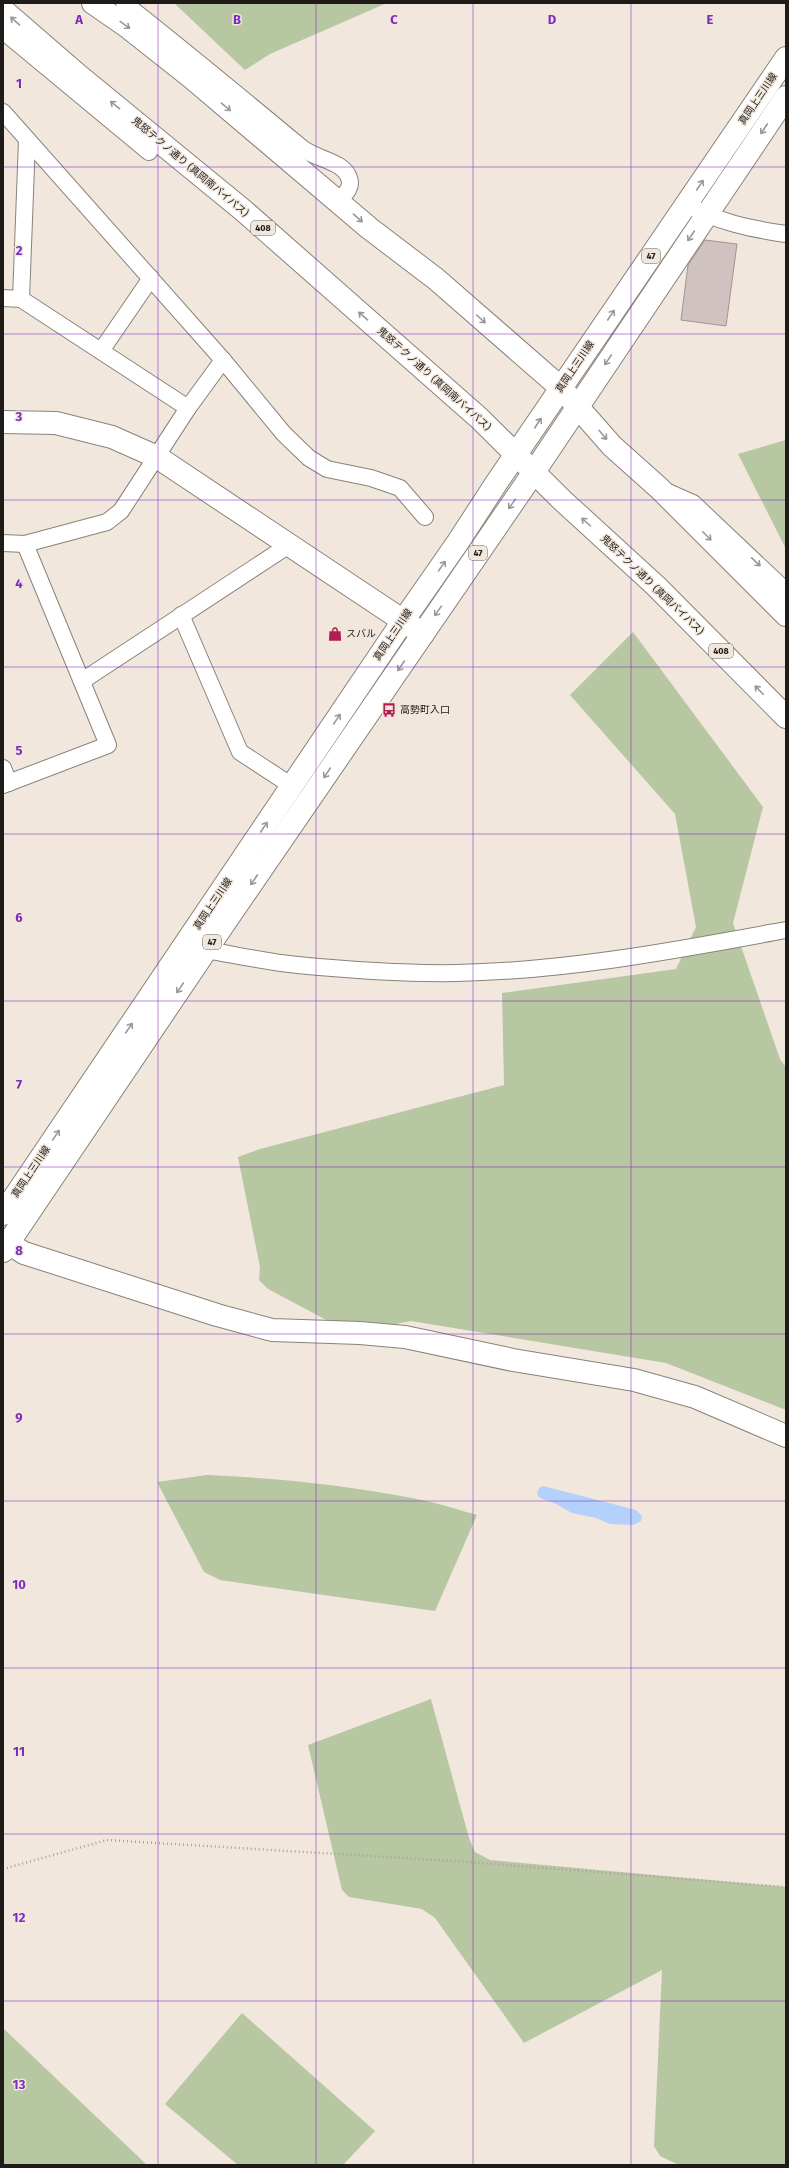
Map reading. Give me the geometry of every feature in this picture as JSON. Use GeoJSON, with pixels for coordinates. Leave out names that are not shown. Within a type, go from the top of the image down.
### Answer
{"type":"FeatureCollection","features":[{"type":"Feature","properties":{"kind":"main road"},"geometry":{"type":"LineString","coordinates":[[93,3],[129,28],[191,77],[369,228],[436,279],[561,388],[612,446],[659,488],[786,615]]}},
{"type":"Feature","properties":{"kind":"main road","name":"鬼怒テクノ通り (真岡南バイパス)"},"geometry":{"type":"LineString","coordinates":[[3,10],[78,75],[250,217],[479,418],[516,455]]}},
{"type":"Feature","properties":{"kind":"main road","name":"真岡上三川線"},"geometry":{"type":"LineString","coordinates":[[3,1214],[403,621],[786,58]]}},
{"type":"Feature","properties":{"kind":"main road","name":"真岡上三川線"},"geometry":{"type":"LineString","coordinates":[[5,1245],[534,472],[786,96]]}},
{"type":"Feature","properties":{"kind":"main road"},"geometry":{"type":"LineString","coordinates":[[3,422],[63,425],[112,437],[157,457],[422,634]]}},
{"type":"Feature","properties":{"kind":"main road","name":"鬼怒テクノ通り (真岡バイパス)"},"geometry":{"type":"LineString","coordinates":[[516,455],[656,586],[786,717]]}},
{"type":"Feature","properties":{"kind":"main road"},"geometry":{"type":"LineString","coordinates":[[5,1245],[24,1253],[216,1315],[272,1330],[360,1333],[405,1337],[513,1360],[634,1380],[695,1397],[786,1436]]}},
{"type":"Feature","properties":{"kind":"street"},"geometry":{"type":"LineString","coordinates":[[124,3],[214,74],[306,152],[344,169],[350,179],[349,188],[338,201]]}},
{"type":"Feature","properties":{"kind":"street"},"geometry":{"type":"LineString","coordinates":[[3,31],[149,152]]}},
{"type":"Feature","properties":{"kind":"street"},"geometry":{"type":"LineString","coordinates":[[3,112],[223,360],[284,434],[309,458],[327,469],[371,478],[400,488],[425,517]]}},
{"type":"Feature","properties":{"kind":"street"},"geometry":{"type":"LineString","coordinates":[[21,299],[27,140]]}},
{"type":"Feature","properties":{"kind":"street"},"geometry":{"type":"LineString","coordinates":[[686,204],[705,215],[751,229],[786,234]]}},
{"type":"Feature","properties":{"kind":"street"},"geometry":{"type":"LineString","coordinates":[[101,351],[151,278]]}},
{"type":"Feature","properties":{"kind":"street"},"geometry":{"type":"LineString","coordinates":[[3,298],[21,299],[188,408]]}},
{"type":"Feature","properties":{"kind":"street"},"geometry":{"type":"LineString","coordinates":[[3,543],[25,544],[107,522],[121,511],[188,408],[223,360]]}},
{"type":"Feature","properties":{"kind":"street"},"geometry":{"type":"LineString","coordinates":[[659,488],[693,504],[786,591]]}},
{"type":"Feature","properties":{"kind":"street"},"geometry":{"type":"LineString","coordinates":[[3,768],[6,784],[108,744],[25,544]]}},
{"type":"Feature","properties":{"kind":"street"},"geometry":{"type":"LineString","coordinates":[[82,681],[289,545]]}},
{"type":"Feature","properties":{"kind":"street"},"geometry":{"type":"LineString","coordinates":[[181,615],[240,752],[292,786]]}},
{"type":"Feature","properties":{"kind":"street"},"geometry":{"type":"LineString","coordinates":[[206,950],[297,965],[405,972],[457,973],[544,968],[661,952],[786,930]]}},
{"type":"Feature","properties":{"kind":"path"},"geometry":{"type":"LineString","coordinates":[[3,1869],[107,1840],[469,1862],[786,1887]]}},
{"type":"Feature","properties":{"kind":"green space"},"geometry":{"type":"Polygon","coordinates":[[[174,3],[387,3],[270,54],[245,70],[174,3]]]}},
{"type":"Feature","properties":{"kind":"green space"},"geometry":{"type":"Polygon","coordinates":[[[786,440],[786,549],[738,454],[786,440]]]}},
{"type":"Feature","properties":{"kind":"green space"},"geometry":{"type":"Polygon","coordinates":[[[633,632],[763,807],[733,923],[780,1059],[786,1067],[786,1410],[666,1363],[411,1321],[351,1333],[268,1289],[259,1280],[260,1267],[238,1157],[260,1149],[504,1085],[502,993],[676,969],[696,927],[675,814],[570,695],[633,632]]]}},
{"type":"Feature","properties":{"kind":"green space"},"geometry":{"type":"Polygon","coordinates":[[[207,1475],[285,1480],[361,1489],[420,1500],[477,1515],[435,1611],[220,1580],[204,1572],[157,1482],[207,1475]]]}},
{"type":"Feature","properties":{"kind":"green space"},"geometry":{"type":"Polygon","coordinates":[[[431,1699],[469,1838],[475,1852],[490,1860],[786,1887],[786,2165],[679,2165],[660,2156],[654,2146],[662,1970],[524,2043],[435,1918],[422,1909],[349,1897],[342,1890],[308,1745],[431,1699]]]}},
{"type":"Feature","properties":{"kind":"green space"},"geometry":{"type":"Polygon","coordinates":[[[242,2013],[375,2131],[343,2165],[238,2165],[165,2104],[242,2013]]]}},
{"type":"Feature","properties":{"kind":"green space"},"geometry":{"type":"Polygon","coordinates":[[[4,2029],[147,2165],[3,2165],[4,2029]]]}},
{"type":"Feature","properties":{"kind":"water"},"geometry":{"type":"Polygon","coordinates":[[[543,1486],[636,1510],[642,1516],[641,1521],[633,1525],[610,1524],[596,1518],[572,1513],[556,1504],[540,1498],[537,1494],[539,1488],[543,1486]]]}},
{"type":"Feature","properties":{"kind":"building"},"geometry":{"type":"Polygon","coordinates":[[[705,240],[737,244],[726,326],[681,320],[688,265],[705,240]]]}},
{"type":"Feature","properties":{"kind":"place","name":"スバル"},"geometry":{"type":"Point","coordinates":[335,634]}},
{"type":"Feature","properties":{"kind":"place","name":"高勢町入口"},"geometry":{"type":"Point","coordinates":[389,710]}}]}
